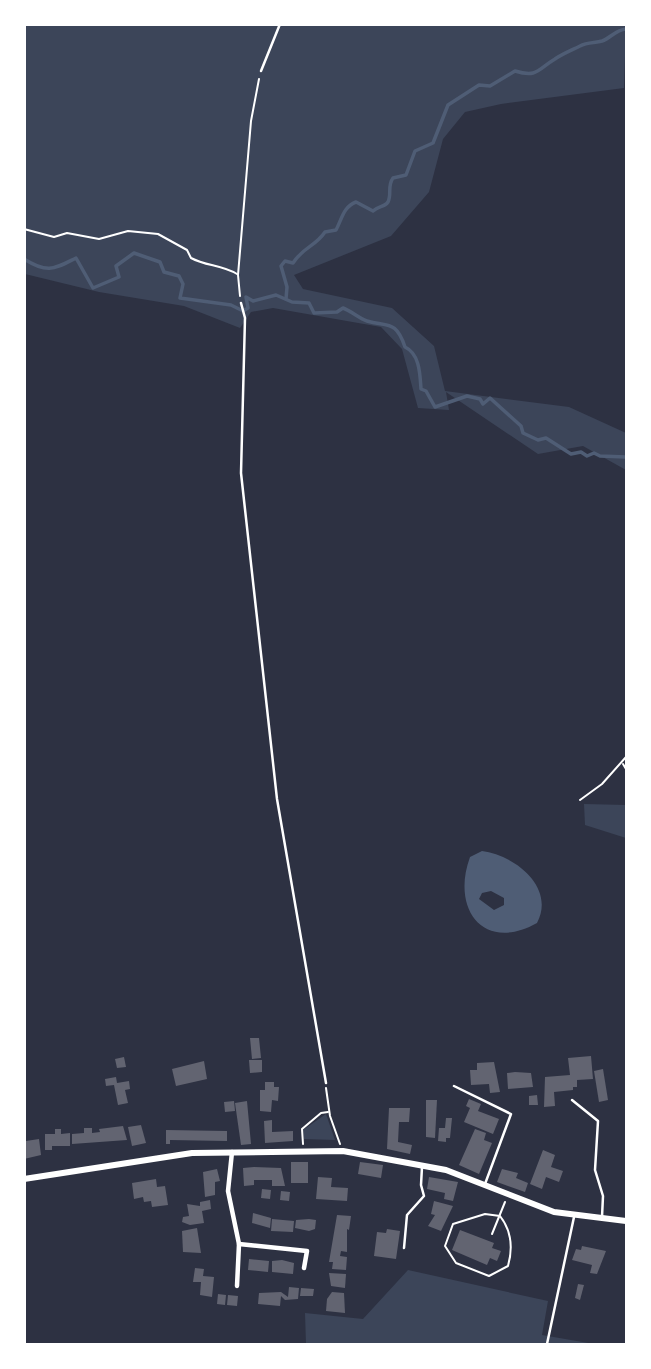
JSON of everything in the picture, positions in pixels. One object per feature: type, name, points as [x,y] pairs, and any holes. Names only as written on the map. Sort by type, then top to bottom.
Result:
[{"type":"street","points":[[24,1179],[180,1154],[232,1151],[343,1152],[423,1164],[573,1217],[626,1221]]},
{"type":"street","points":[[232,1151],[229,1191],[239,1244],[237,1286]]},
{"type":"street","points":[[239,1244],[307,1251],[304,1268]]},
{"type":"lane","points":[[261,71],[281,26]]},
{"type":"lane","points":[[241,303],[245,318],[242,487],[277,799],[326,1083]]},
{"type":"lane","points":[[454,1086],[510,1114],[485,1184]]},
{"type":"lane","points":[[572,1100],[598,1121],[595,1170],[603,1196],[602,1220]]},
{"type":"lane","points":[[404,1248],[407,1215],[424,1196],[421,1185],[423,1164]]},
{"type":"lane","points":[[547,1345],[573,1217]]},
{"type":"path","points":[[241,303],[238,275],[251,121],[261,71]]},
{"type":"path","points":[[24,229],[54,237],[66,233],[99,239],[128,231],[159,234],[187,250],[191,258],[207,266],[225,267],[238,275]]},
{"type":"path","points":[[580,800],[623,763],[626,757]]},
{"type":"path","points":[[623,763],[626,769]]},
{"type":"path","points":[[326,1083],[329,1112],[343,1152]]},
{"type":"path","points":[[303,1151],[302,1129],[321,1113],[329,1112]]},
{"type":"path","points":[[492,1234],[508,1195]]},
{"type":"path","points":[[500,1216],[511,1239],[508,1266],[500,1273],[489,1276],[472,1272],[449,1256],[445,1246],[453,1224],[468,1217],[500,1216]]},
{"type":"shaded area","points":[[25,25],[626,25],[624,88],[501,104],[465,112],[443,139],[429,192],[391,236],[294,275],[303,289],[392,308],[434,346],[445,391],[569,407],[626,433],[626,470],[583,446],[538,454],[446,392],[449,410],[418,408],[402,349],[381,327],[273,308],[251,312],[240,328],[184,306],[99,292],[25,274]]},
{"type":"shaded area","points":[[584,804],[626,805],[626,838],[585,825]]},
{"type":"shaded area","points":[[482,851],[494,854],[507,859],[529,875],[541,897],[537,923],[518,931],[501,933],[487,929],[476,921],[469,909],[465,893],[465,876],[470,857]],"holes":[[[491,891],[504,898],[504,905],[494,910],[479,899],[482,893]]]},
{"type":"shaded area","points":[[326,1114],[335,1140],[304,1139],[303,1130]]},
{"type":"shaded area","points":[[408,1270],[548,1301],[542,1335],[594,1344],[306,1344],[305,1313],[363,1319]]},
{"type":"building","points":[[250,1038],[259,1038],[261,1058],[252,1059]]},
{"type":"building","points":[[591,1056],[593,1079],[577,1080],[577,1087],[573,1087],[573,1090],[554,1092],[555,1106],[544,1107],[545,1077],[570,1075],[568,1058]]},
{"type":"building","points":[[124,1057],[126,1067],[117,1068],[115,1059]]},
{"type":"building","points":[[249,1060],[262,1060],[262,1072],[250,1073]]},
{"type":"building","points":[[204,1061],[207,1079],[176,1086],[172,1069]]},
{"type":"building","points":[[494,1062],[500,1092],[490,1093],[489,1084],[471,1085],[470,1070],[477,1070],[477,1063]]},
{"type":"building","points":[[603,1069],[608,1100],[599,1102],[594,1071]]},
{"type":"building","points":[[507,1073],[531,1073],[533,1087],[508,1089]]},
{"type":"building","points":[[116,1077],[117,1083],[129,1081],[130,1089],[125,1090],[128,1103],[118,1105],[114,1085],[106,1086],[105,1079]]},
{"type":"building","points":[[265,1082],[274,1082],[274,1087],[279,1087],[278,1101],[272,1100],[271,1112],[260,1111],[260,1090],[265,1090]]},
{"type":"building","points":[[537,1095],[538,1105],[529,1105],[529,1096]]},
{"type":"building","points":[[469,1099],[481,1104],[478,1111],[499,1119],[493,1134],[464,1122],[470,1108],[466,1106]]},
{"type":"building","points":[[426,1100],[437,1100],[435,1138],[426,1137]]},
{"type":"building","points":[[234,1101],[235,1111],[225,1112],[224,1102]]},
{"type":"building","points":[[247,1101],[251,1144],[241,1145],[235,1103]]},
{"type":"building","points":[[389,1108],[410,1108],[409,1122],[399,1122],[398,1142],[412,1145],[410,1154],[387,1149]]},
{"type":"building","points":[[446,1118],[452,1118],[450,1138],[446,1138],[446,1142],[438,1141],[439,1128],[445,1128]]},
{"type":"building","points":[[272,1120],[272,1132],[293,1131],[293,1141],[265,1143],[264,1121]]},
{"type":"building","points":[[141,1125],[146,1143],[132,1146],[128,1127]]},
{"type":"building","points":[[123,1126],[127,1140],[72,1144],[72,1134],[84,1133],[84,1128],[92,1128],[92,1133],[100,1132],[99,1129]]},
{"type":"building","points":[[55,1129],[61,1129],[61,1134],[70,1133],[70,1146],[52,1146],[52,1150],[45,1150],[45,1134],[55,1134]]},
{"type":"building","points":[[475,1129],[486,1133],[484,1140],[492,1143],[479,1174],[459,1165]]},
{"type":"building","points":[[166,1130],[227,1131],[227,1141],[170,1140],[170,1144],[166,1144]]},
{"type":"building","points":[[39,1139],[41,1155],[24,1159],[26,1141]]},
{"type":"building","points":[[543,1150],[555,1155],[551,1167],[563,1171],[559,1182],[546,1177],[542,1189],[530,1184]]},
{"type":"building","points":[[291,1162],[308,1162],[308,1183],[291,1183]]},
{"type":"building","points":[[360,1162],[383,1165],[381,1178],[358,1174]]},
{"type":"building","points":[[243,1168],[281,1168],[285,1186],[272,1186],[272,1180],[254,1180],[254,1185],[244,1186]]},
{"type":"building","points":[[217,1169],[220,1181],[215,1182],[215,1195],[205,1197],[203,1172]]},
{"type":"building","points":[[502,1169],[518,1173],[516,1178],[528,1183],[525,1192],[497,1182]]},
{"type":"building","points":[[318,1177],[332,1178],[331,1187],[348,1188],[347,1201],[316,1199]]},
{"type":"building","points":[[429,1177],[458,1182],[453,1201],[444,1199],[445,1193],[427,1189]]},
{"type":"building","points":[[156,1179],[157,1187],[165,1186],[168,1205],[152,1207],[151,1201],[144,1202],[143,1197],[134,1199],[132,1183]]},
{"type":"building","points":[[262,1189],[271,1190],[270,1199],[261,1198]]},
{"type":"building","points":[[281,1191],[290,1192],[289,1201],[280,1200]]},
{"type":"building","points":[[210,1200],[211,1209],[202,1211],[204,1223],[190,1225],[182,1222],[183,1217],[189,1216],[187,1204],[200,1206],[200,1202]]},
{"type":"building","points":[[434,1201],[453,1206],[441,1231],[428,1226],[435,1215],[431,1214]]},
{"type":"building","points":[[253,1213],[271,1218],[270,1228],[252,1223]]},
{"type":"building","points":[[337,1215],[351,1216],[349,1230],[347,1229],[347,1252],[341,1251],[340,1256],[347,1257],[346,1270],[332,1269],[333,1262],[329,1262]]},
{"type":"building","points":[[272,1219],[294,1221],[293,1232],[271,1231]]},
{"type":"building","points":[[296,1220],[316,1220],[315,1229],[309,1231],[295,1228]]},
{"type":"building","points":[[197,1228],[201,1253],[183,1252],[182,1231]]},
{"type":"building","points":[[387,1229],[400,1231],[396,1259],[374,1256],[377,1232],[386,1233]]},
{"type":"building","points":[[460,1230],[494,1243],[492,1248],[501,1251],[497,1261],[490,1258],[487,1265],[452,1250]]},
{"type":"building","points":[[582,1246],[606,1251],[597,1274],[590,1273],[592,1265],[572,1260],[576,1249],[581,1250]]},
{"type":"building","points":[[249,1259],[269,1261],[268,1272],[248,1270]]},
{"type":"building","points":[[272,1261],[294,1263],[293,1274],[272,1272]]},
{"type":"building","points":[[195,1268],[204,1269],[203,1276],[214,1277],[212,1297],[200,1295],[201,1282],[193,1282]]},
{"type":"building","points":[[329,1273],[346,1274],[345,1288],[331,1286]]},
{"type":"building","points":[[578,1284],[584,1285],[580,1300],[575,1298]]},
{"type":"building","points":[[289,1287],[299,1288],[298,1299],[285,1300],[281,1296],[280,1306],[258,1304],[259,1293],[281,1292],[288,1297]]},
{"type":"building","points":[[301,1288],[314,1289],[313,1296],[300,1296]]},
{"type":"building","points":[[332,1292],[344,1293],[345,1313],[326,1311],[327,1299]]},
{"type":"building","points":[[218,1294],[226,1295],[225,1305],[217,1304]]},
{"type":"building","points":[[228,1295],[238,1296],[237,1306],[227,1305]]},
{"type":"waterway","points":[[286,299],[287,287],[281,266],[285,261],[293,263],[325,232],[336,230],[352,204],[356,202],[373,211],[387,204],[393,178],[406,175],[415,151],[433,143],[448,105],[479,85],[490,86],[515,71],[533,73],[561,55],[583,45],[602,41],[626,29]]},
{"type":"waterway","points":[[24,259],[39,267],[51,268],[76,258],[93,288],[119,277],[116,266],[134,253],[160,262],[164,272],[179,276],[183,284],[180,298],[231,305],[243,311],[248,308],[246,297],[253,301],[276,295],[292,302],[309,303],[314,313],[337,312],[343,308],[364,320],[395,328],[405,347],[414,355],[421,389],[426,391],[435,407],[467,396],[480,399],[483,404],[490,398],[521,426],[523,433],[538,440],[546,438],[571,454],[581,452],[587,456],[594,453],[600,456],[626,457]]}]
